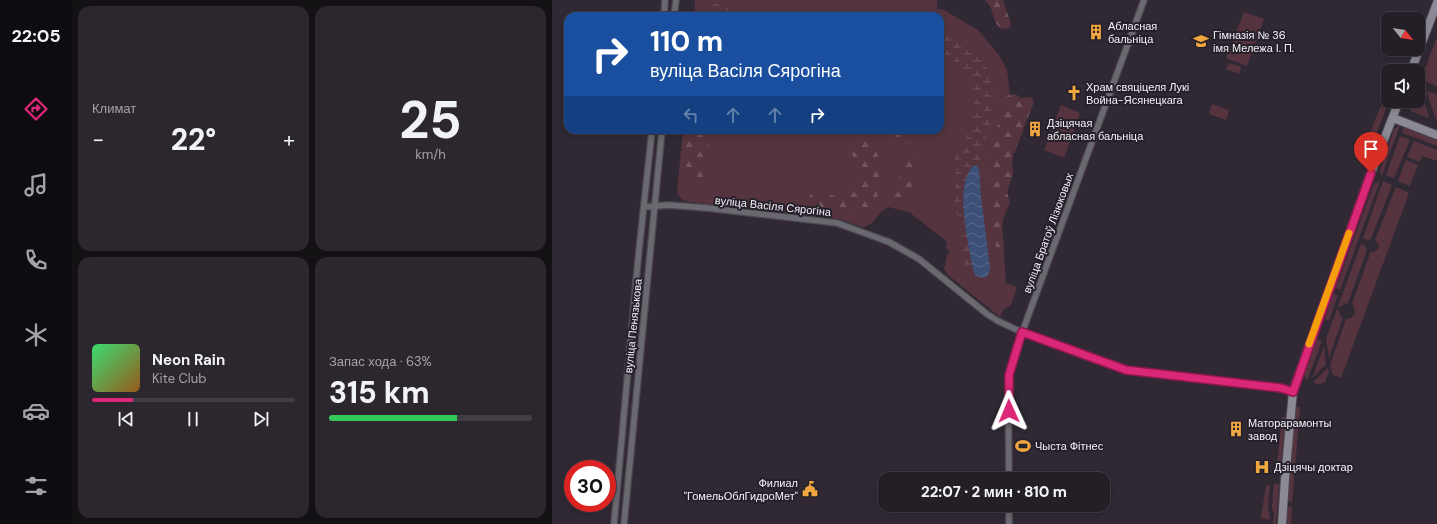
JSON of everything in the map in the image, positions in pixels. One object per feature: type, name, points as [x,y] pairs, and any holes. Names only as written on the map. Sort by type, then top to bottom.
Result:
[{"type":"main road","points":[[1413,64],[1437,3]]},
{"type":"main road","points":[[1282,524],[1293,392],[1371,173],[1397,108]]},
{"type":"main road","points":[[1393,118],[1437,135]]},
{"type":"street","points":[[664,12],[665,0]]},
{"type":"street","points":[[674,12],[676,0]]},
{"type":"street","name":"вуліца Братоў Лізюковых","points":[[1009,472],[1009,375],[1022,332],[1144,0]]},
{"type":"street","name":"вуліца Пенязькова","points":[[614,524],[652,134]]},
{"type":"street","name":"вуліца Пенязькова","points":[[624,524],[662,134]]},
{"type":"street","name":"вуліца Васіля Сярогіна","points":[[644,207],[669,205],[707,208],[830,222],[843,225],[889,242],[919,259],[987,314],[1022,332],[1126,370],[1281,388],[1293,392]]},
{"type":"street","points":[[1009,512],[1009,524]]},
{"type":"green space","points":[[695,0],[937,0],[937,9],[942,9],[978,30],[999,55],[1007,70],[1011,103],[998,171],[1006,283],[1017,287],[1011,305],[1003,310],[1000,317],[948,275],[944,269],[947,255],[949,254],[949,250],[946,249],[947,243],[909,212],[889,207],[882,211],[872,223],[865,227],[861,227],[846,221],[827,217],[689,202],[681,199],[677,192],[683,134],[944,134],[944,12],[694,12]]},
{"type":"green space","points":[[984,0],[1003,0],[1011,24],[1009,28],[1002,29],[998,26],[990,6]]},
{"type":"green space","points":[[716,4],[726,7],[733,12],[707,12],[712,5]]},
{"type":"green space","points":[[1244,12],[1264,19],[1247,66],[1226,58]]},
{"type":"green space","points":[[944,28],[963,41],[982,60],[993,84],[993,112],[979,165],[980,192],[990,268],[988,276],[983,278],[978,277],[967,269],[962,254],[960,227],[955,201],[955,158],[970,127],[974,101],[973,89],[969,78],[962,68],[953,60],[944,55]]},
{"type":"green space","points":[[1437,37],[1437,86],[1425,82],[1425,69]]},
{"type":"green space","points":[[1229,63],[1241,67],[1239,74],[1226,69]]},
{"type":"green space","points":[[1426,91],[1437,94],[1437,122]]},
{"type":"green space","points":[[1012,94],[1021,98],[1031,97],[1034,102],[1013,156],[1013,174],[1007,192],[1010,203],[1003,219],[1003,254],[999,256],[997,254],[987,167],[988,158],[1006,98]]},
{"type":"green space","points":[[1212,104],[1229,110],[1226,120],[1209,114]]},
{"type":"green space","points":[[1425,104],[1429,118],[1410,111],[1411,108],[1425,108]]},
{"type":"green space","points":[[1061,105],[1080,113],[1064,158],[1044,150]]},
{"type":"green space","points":[[1381,106],[1381,108],[1386,108],[1370,151],[1364,149]]},
{"type":"green space","points":[[1400,125],[1382,175],[1380,174],[1380,170],[1394,129]]},
{"type":"green space","points":[[1404,127],[1437,139],[1437,146],[1402,133]]},
{"type":"green space","points":[[687,134],[711,134],[709,147],[704,159],[703,165],[705,175],[702,182],[690,182],[683,172]]},
{"type":"green space","points":[[893,134],[910,134],[917,140],[917,144],[913,146],[905,139],[893,136]]},
{"type":"green space","points":[[1400,136],[1410,140],[1394,178],[1386,175]]},
{"type":"green space","points":[[858,139],[864,140],[873,146],[878,156],[880,167],[880,176],[877,187],[877,195],[880,203],[879,208],[869,215],[864,215],[841,207],[810,207],[807,200],[812,194],[838,196],[850,193],[854,188],[859,179],[860,172],[857,161],[847,148],[850,142]]},
{"type":"green space","points":[[1414,141],[1437,150],[1437,161],[1422,156],[1420,162],[1407,157]]},
{"type":"green space","points":[[915,155],[919,157],[920,163],[905,202],[902,205],[897,205],[893,197],[901,173],[908,161]]},
{"type":"green space","points":[[1406,160],[1418,165],[1410,186],[1398,181]]},
{"type":"green space","points":[[1380,181],[1340,290],[1336,288],[1374,184]]},
{"type":"green space","points":[[1383,181],[1392,185],[1371,239],[1367,240],[1363,238]]},
{"type":"green space","points":[[1396,187],[1409,193],[1341,378],[1333,375],[1330,365],[1346,319],[1351,318],[1355,313],[1352,304],[1371,251],[1374,252],[1379,248],[1378,243],[1375,240]]},
{"type":"green space","points":[[1361,244],[1365,246],[1367,250],[1348,303],[1340,307],[1338,306]]},
{"type":"green space","points":[[1333,294],[1338,295],[1329,321],[1325,319]]},
{"type":"green space","points":[[1337,309],[1343,318],[1329,358],[1326,339]]},
{"type":"green space","points":[[1317,339],[1322,341],[1307,381],[1304,375]]},
{"type":"green space","points":[[1324,346],[1326,364],[1312,379]]},
{"type":"green space","points":[[1328,368],[1329,372],[1325,382],[1316,384],[1313,382]]},
{"type":"green space","points":[[1296,407],[1300,407],[1292,503],[1288,500],[1288,498]]},
{"type":"green space","points":[[1282,417],[1286,418],[1280,474],[1276,474]]},
{"type":"green space","points":[[1274,484],[1279,484],[1276,524],[1273,524],[1274,514],[1272,508]]},
{"type":"green space","points":[[1266,485],[1270,485],[1268,506],[1270,520],[1261,518]]},
{"type":"green space","points":[[1292,506],[1291,524],[1286,524],[1287,509]]},
{"type":"water","points":[[974,165],[977,166],[979,170],[990,268],[988,276],[983,278],[976,276],[973,270],[964,215],[964,186],[968,174]]},
{"type":"slow traffic","points":[[1309,344],[1349,233]]},
{"type":"place","name":"Абласная бальніца","points":[[1096,32]]},
{"type":"place","name":"Гімназія № 36 імя Мележа І. П.","points":[[1201,41]]},
{"type":"place","name":"Храм свяціцеля Лукі Война-Ясянецкага","points":[[1074,93]]},
{"type":"place","name":"Дзіцячая абласная бальніца","points":[[1035,129]]},
{"type":"place","name":"Маторарамонты завод","points":[[1236,429]]},
{"type":"place","name":"Чыста Фітнес","points":[[1023,446]]},
{"type":"place","name":"Дзіцячы доктар","points":[[1262,467]]},
{"type":"place","name":"Филиал \"ГомельОблГидроМет\"","points":[[810,489]]},
{"type":"route","points":[[1009,411],[1008,381],[1010,369],[1022,332],[1126,370],[1234,384],[1281,388],[1293,392],[1371,173]]}]
